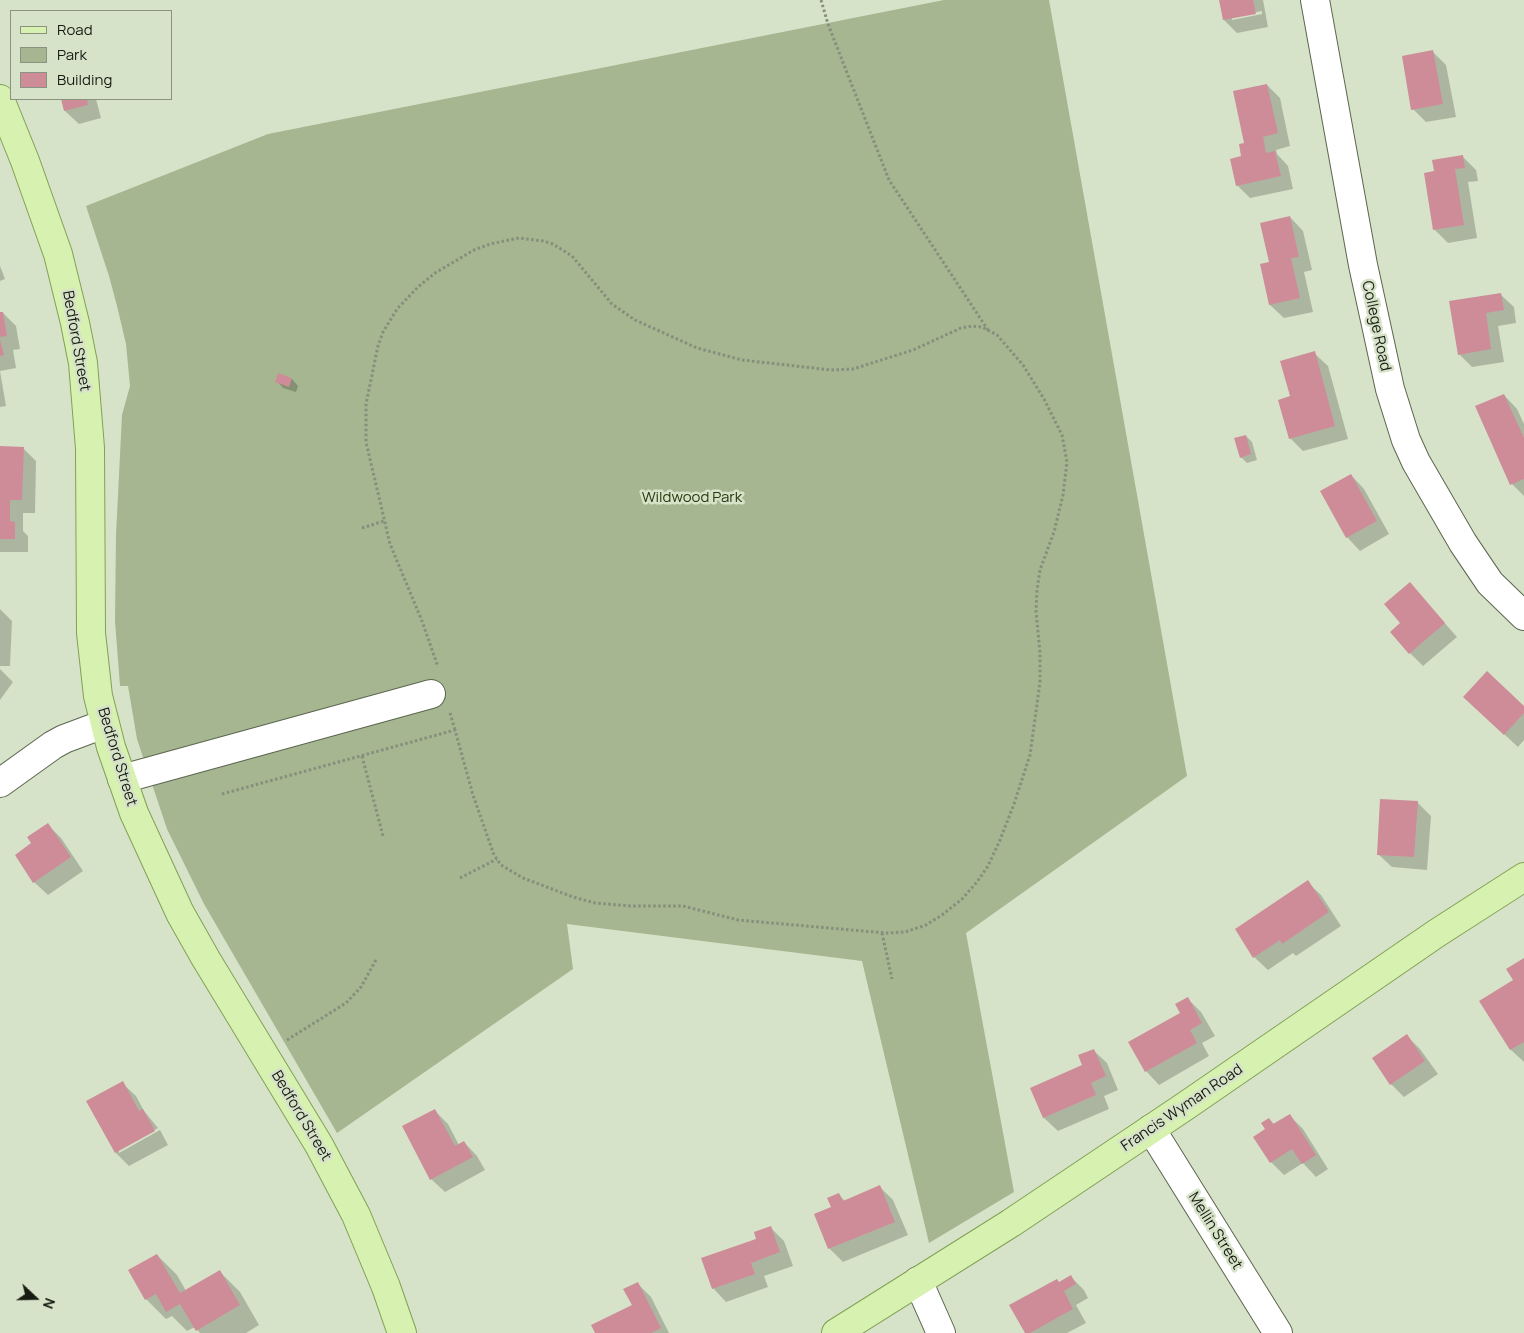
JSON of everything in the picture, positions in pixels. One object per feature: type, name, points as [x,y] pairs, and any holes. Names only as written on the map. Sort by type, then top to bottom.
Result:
[{"type":"main road","name":"Bedford Street","points":[[0,99],[25,161],[58,254],[83,363],[90,448],[91,633],[98,696],[104,724],[122,780],[134,813],[180,913],[319,1145],[347,1197],[372,1252],[402,1333]]},
{"type":"main road","name":"Francis Wyman Road","points":[[836,1333],[1011,1223],[1437,933],[1524,877]]},
{"type":"street","name":"College Road","points":[[1315,0],[1363,265],[1390,388],[1406,440],[1416,462],[1463,543],[1490,583],[1524,616]]},
{"type":"street","points":[[122,780],[431,694]]},
{"type":"street","points":[[0,783],[53,745],[104,724]]},
{"type":"street","name":"Mellin Street","points":[[1151,1129],[1278,1333]]},
{"type":"street","points":[[918,1281],[941,1333]]},
{"type":"path","points":[[821,0],[828,24],[889,180],[988,330]]},
{"type":"path","points":[[222,794],[454,730],[484,829],[497,859],[509,872],[523,878],[573,897],[595,903],[632,906],[683,906],[738,920],[882,932],[905,932],[926,925],[962,899],[988,866],[1014,804],[1030,755],[1040,682],[1040,653],[1036,611],[1037,590],[1040,570],[1059,514],[1067,462],[1062,436],[1044,399],[1023,365],[997,335],[988,330],[972,326],[961,328],[913,350],[852,369],[821,369],[742,360],[697,348],[635,320],[612,304],[572,256],[553,244],[519,238],[490,244],[474,250],[424,282],[398,309],[383,332],[370,380],[365,427],[366,442],[390,544],[422,621],[444,691],[431,694]]},
{"type":"path","points":[[362,528],[384,521]]},
{"type":"path","points":[[362,756],[383,836]]},
{"type":"path","points":[[460,878],[497,859]]},
{"type":"path","points":[[882,932],[892,979]]},
{"type":"path","points":[[264,1054],[346,1002],[361,987],[377,958]]},
{"type":"green space","name":"Wildwood Park","points":[[944,0],[1049,0],[1187,776],[966,933],[1014,1192],[929,1243],[862,961],[567,924],[573,969],[337,1133],[204,904],[167,829],[137,739],[128,686],[120,686],[115,621],[116,535],[122,415],[130,386],[126,344],[117,306],[86,206],[268,134]]},
{"type":"building","points":[[1219,0],[1253,0],[1256,14],[1223,20]]},
{"type":"building","points":[[1433,50],[1443,104],[1411,110],[1402,56]]},
{"type":"building","points":[[1267,84],[1278,133],[1263,137],[1266,153],[1275,151],[1281,176],[1236,186],[1230,159],[1241,156],[1239,144],[1244,143],[1233,91]]},
{"type":"building","points":[[61,100],[87,100],[88,105],[64,111]]},
{"type":"building","points":[[1463,155],[1465,168],[1455,169],[1464,225],[1433,230],[1424,173],[1434,171],[1432,160]]},
{"type":"building","points":[[1290,216],[1299,257],[1291,258],[1300,298],[1269,305],[1260,264],[1269,262],[1260,223]]},
{"type":"building","points":[[1501,293],[1504,310],[1486,313],[1491,349],[1458,355],[1449,301]]},
{"type":"building","points":[[0,312],[3,312],[7,336],[0,337]]},
{"type":"building","points":[[0,339],[4,355],[0,356]]},
{"type":"building","points":[[1315,351],[1335,426],[1289,439],[1278,400],[1290,396],[1280,361]]},
{"type":"building","points":[[278,373],[292,378],[289,387],[275,382]]},
{"type":"building","points":[[1504,394],[1524,438],[1524,479],[1510,485],[1475,406]]},
{"type":"building","points":[[1246,435],[1251,454],[1240,458],[1234,438]]},
{"type":"building","points":[[0,446],[24,447],[22,500],[10,500],[10,521],[15,522],[15,539],[0,539]]},
{"type":"building","points":[[1351,474],[1377,521],[1346,538],[1320,491]]},
{"type":"building","points":[[1410,582],[1445,623],[1409,654],[1390,632],[1400,623],[1384,604]]},
{"type":"building","points":[[1487,671],[1524,706],[1524,713],[1504,735],[1463,697]]},
{"type":"building","points":[[1380,799],[1418,801],[1414,857],[1377,855]]},
{"type":"building","points":[[48,823],[71,857],[33,883],[15,855],[31,843],[27,837]]},
{"type":"building","points":[[1308,880],[1329,912],[1282,944],[1280,940],[1253,958],[1235,929]]},
{"type":"building","points":[[1524,958],[1524,1042],[1510,1050],[1479,1001],[1513,980],[1506,969]]},
{"type":"building","points":[[1188,997],[1202,1023],[1190,1030],[1197,1043],[1145,1072],[1128,1042],[1180,1013],[1175,1004]]},
{"type":"building","points":[[1407,1034],[1425,1061],[1390,1085],[1372,1058]]},
{"type":"building","points":[[1094,1049],[1106,1076],[1091,1083],[1096,1095],[1043,1118],[1030,1088],[1082,1065],[1078,1055]]},
{"type":"building","points":[[123,1081],[139,1111],[143,1109],[155,1131],[115,1153],[86,1101]]},
{"type":"building","points":[[435,1109],[455,1146],[464,1141],[473,1157],[430,1180],[402,1126]]},
{"type":"building","points":[[1290,1114],[1316,1155],[1302,1164],[1292,1149],[1270,1163],[1253,1137],[1265,1129],[1261,1123],[1269,1118],[1273,1124]]},
{"type":"building","points":[[880,1185],[895,1222],[828,1249],[814,1214],[831,1207],[827,1198],[839,1193],[843,1201]]},
{"type":"building","points":[[771,1226],[780,1252],[751,1263],[755,1274],[712,1289],[701,1258],[756,1239],[754,1232]]},
{"type":"building","points":[[157,1254],[180,1293],[220,1270],[240,1305],[196,1331],[180,1304],[166,1312],[156,1294],[145,1300],[128,1270]]},
{"type":"building","points":[[1071,1275],[1076,1284],[1064,1291],[1073,1309],[1030,1333],[1025,1333],[1009,1305],[1057,1279],[1059,1282]]},
{"type":"building","points":[[638,1282],[661,1328],[651,1333],[595,1333],[591,1325],[632,1305],[623,1289]]}]
